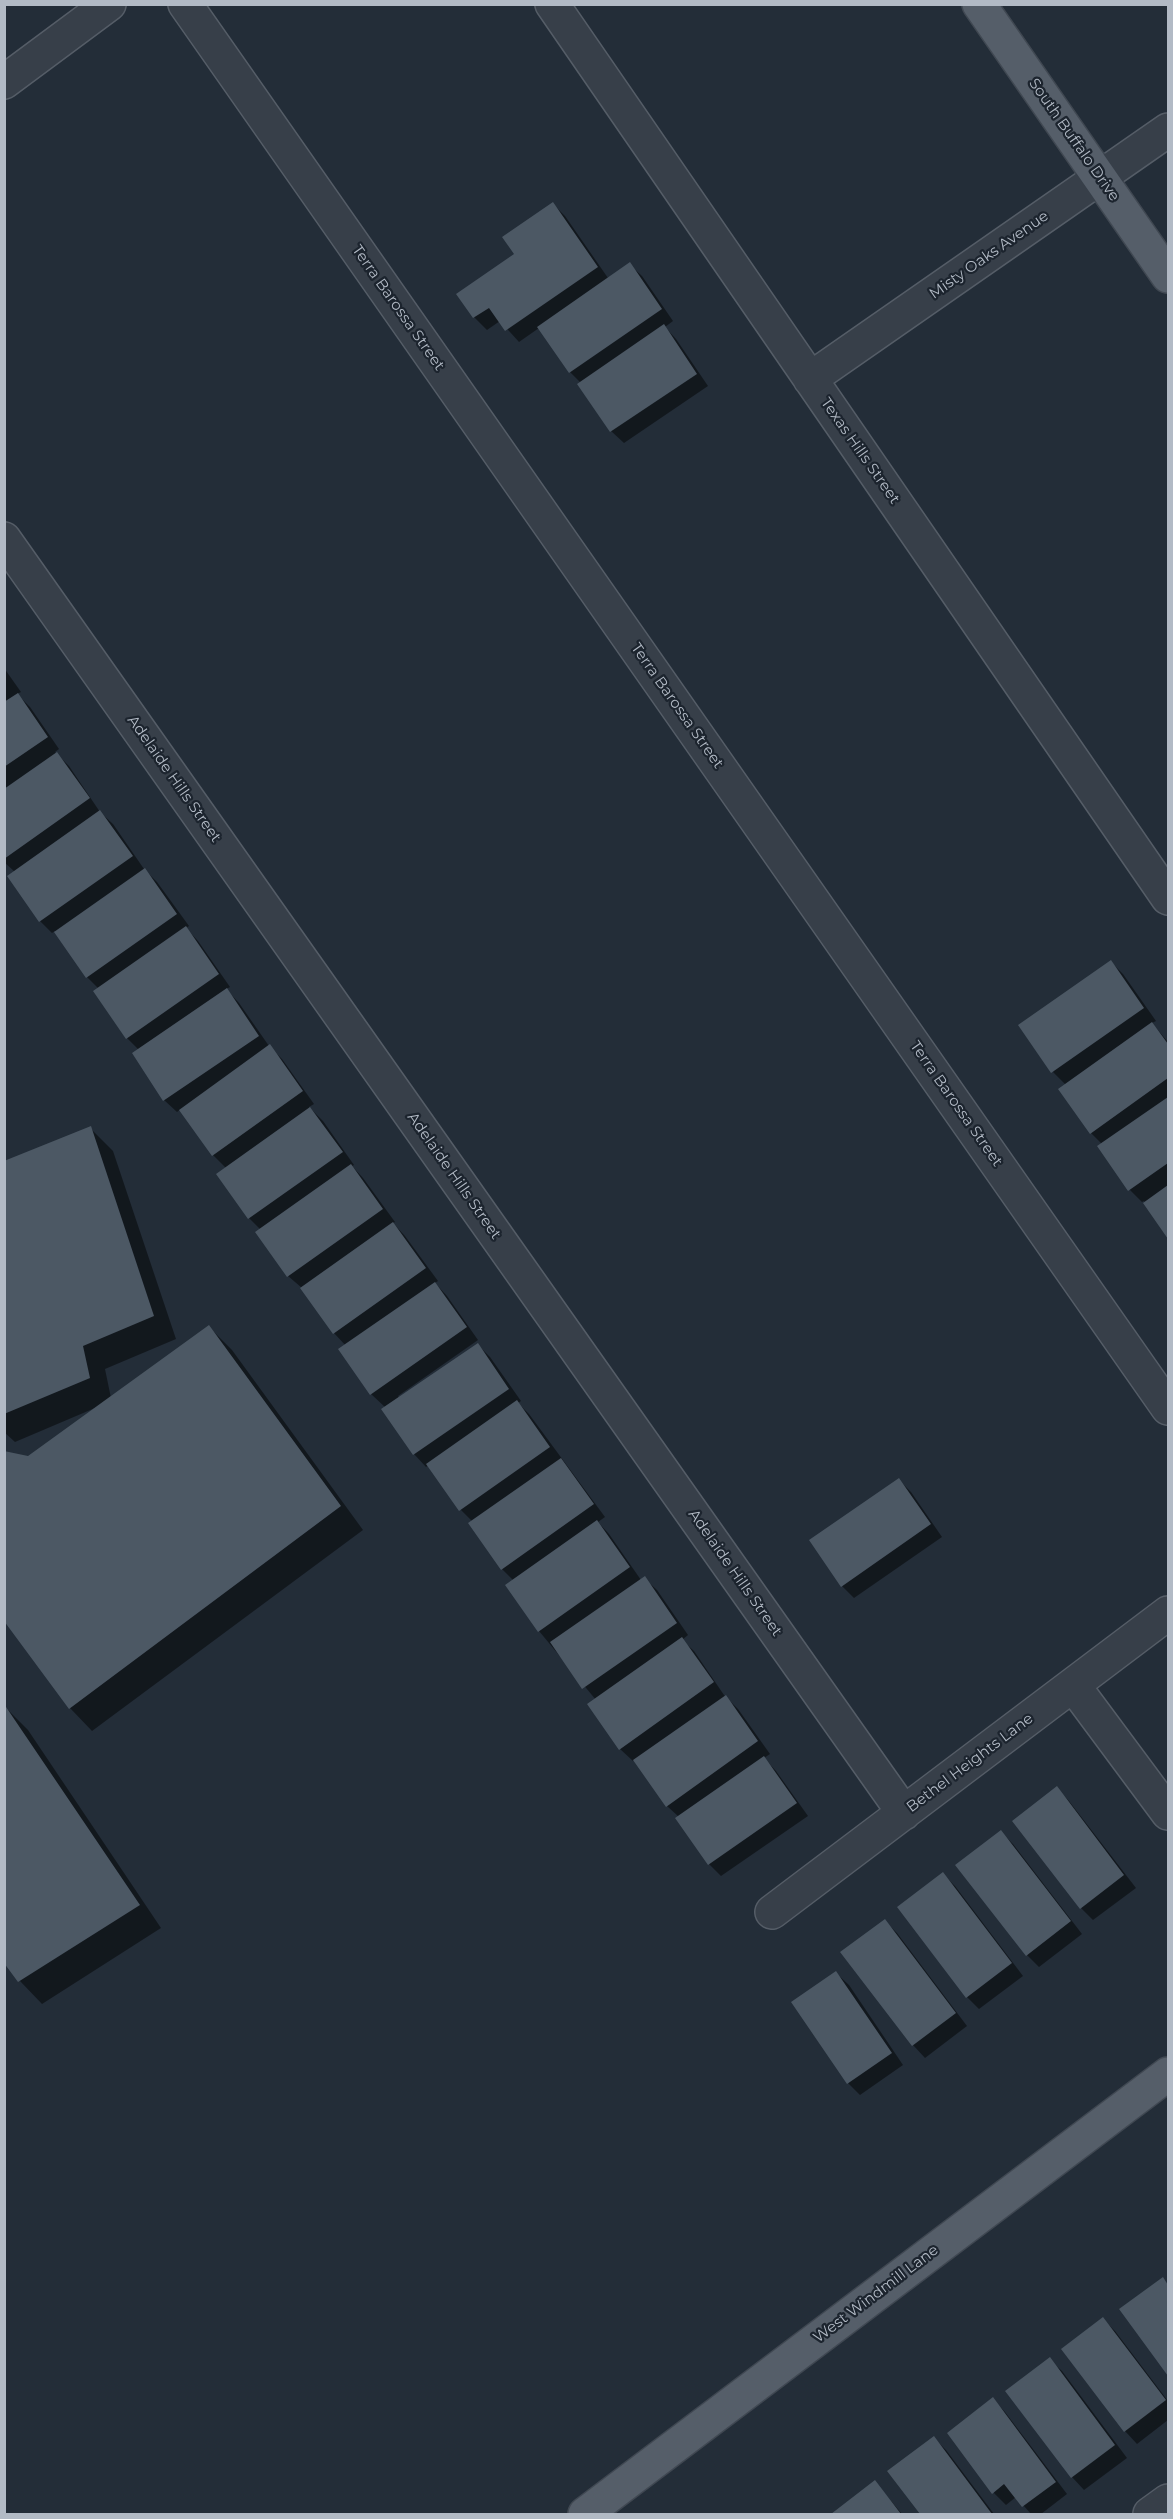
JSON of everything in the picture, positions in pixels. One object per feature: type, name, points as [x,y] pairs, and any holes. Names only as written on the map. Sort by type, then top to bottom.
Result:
[{"type":"main road","name":"South Buffalo Drive","points":[[979,4],[1168,276]]},
{"type":"main road","name":"West Windmill Lane","points":[[585,2514],[1168,2074]]},
{"type":"street","points":[[4,82],[109,4]]},
{"type":"street","name":"Terra Barossa Street","points":[[185,4],[1168,1408]]},
{"type":"street","name":"Texas Hills Street","points":[[552,4],[1168,898]]},
{"type":"street","name":"Misty Oaks Avenue","points":[[810,379],[1168,130]]},
{"type":"street","name":"Adelaide Hills Street","points":[[4,539],[904,1813]]},
{"type":"street","name":"Bethel Heights Lane","points":[[772,1912],[1168,1613]]},
{"type":"street","points":[[1073,1685],[1168,1813]]},
{"type":"street","points":[[1150,2514],[1168,2501]]},
{"type":"building","points":[[553,202],[598,267],[505,331],[489,308],[473,318],[456,294],[514,254],[502,237]]},
{"type":"building","points":[[630,262],[662,309],[569,373],[537,327]]},
{"type":"building","points":[[664,324],[697,374],[610,432],[577,384]]},
{"type":"building","points":[[18,693],[48,737],[4,767],[4,702]]},
{"type":"building","points":[[57,752],[90,798],[4,859],[4,789]]},
{"type":"building","points":[[100,810],[133,856],[39,922],[7,876]]},
{"type":"building","points":[[145,868],[177,914],[86,978],[54,932]]},
{"type":"building","points":[[186,926],[219,974],[126,1039],[93,991]]},
{"type":"building","points":[[1111,960],[1144,1008],[1051,1073],[1018,1025]]},
{"type":"building","points":[[227,988],[259,1036],[163,1101],[132,1053]]},
{"type":"building","points":[[1152,1022],[1168,1044],[1168,1078],[1090,1134],[1058,1089]]},
{"type":"building","points":[[270,1044],[303,1091],[212,1156],[179,1110]]},
{"type":"building","points":[[1168,1097],[1168,1163],[1128,1191],[1097,1146]]},
{"type":"building","points":[[310,1107],[343,1152],[248,1219],[216,1174]]},
{"type":"building","points":[[91,1126],[154,1316],[83,1346],[90,1378],[4,1414],[4,1161]]},
{"type":"building","points":[[351,1164],[383,1209],[287,1277],[255,1232]]},
{"type":"building","points":[[1168,1185],[1168,1239],[1143,1203]]},
{"type":"building","points":[[393,1222],[426,1268],[333,1334],[300,1288]]},
{"type":"building","points":[[435,1282],[467,1327],[370,1395],[338,1349]]},
{"type":"building","points":[[209,1325],[341,1506],[69,1709],[4,1621],[4,1451],[28,1456]]},
{"type":"building","points":[[478,1343],[509,1389],[413,1455],[381,1409]]},
{"type":"building","points":[[517,1400],[550,1447],[459,1511],[426,1464]]},
{"type":"building","points":[[561,1458],[594,1504],[501,1570],[468,1523]]},
{"type":"building","points":[[899,1478],[931,1524],[841,1587],[809,1540]]},
{"type":"building","points":[[597,1520],[630,1567],[538,1632],[505,1585]]},
{"type":"building","points":[[645,1576],[677,1623],[582,1689],[550,1642]]},
{"type":"building","points":[[682,1637],[714,1682],[619,1750],[587,1704]]},
{"type":"building","points":[[726,1695],[758,1741],[666,1807],[633,1760]]},
{"type":"building","points":[[4,1704],[140,1905],[18,1982],[4,1963]]},
{"type":"building","points":[[764,1756],[797,1803],[708,1865],[675,1818]]},
{"type":"building","points":[[1057,1786],[1124,1875],[1080,1909],[1012,1821]]},
{"type":"building","points":[[1001,1830],[1071,1921],[1026,1956],[955,1865]]},
{"type":"building","points":[[943,1872],[1012,1963],[966,1998],[897,1907]]},
{"type":"building","points":[[885,1919],[956,2013],[912,2046],[840,1952]]},
{"type":"building","points":[[836,1971],[892,2053],[847,2084],[791,2002]]},
{"type":"building","points":[[1163,2277],[1168,2285],[1168,2376],[1119,2309]]},
{"type":"building","points":[[1103,2317],[1166,2400],[1124,2432],[1061,2349]]},
{"type":"building","points":[[1050,2357],[1115,2445],[1071,2478],[1005,2391]]},
{"type":"building","points":[[993,2397],[1056,2482],[1022,2507],[1004,2484],[992,2494],[947,2433]]},
{"type":"building","points":[[934,2436],[992,2514],[920,2514],[887,2471]]},
{"type":"building","points":[[875,2480],[901,2514],[831,2514]]}]
